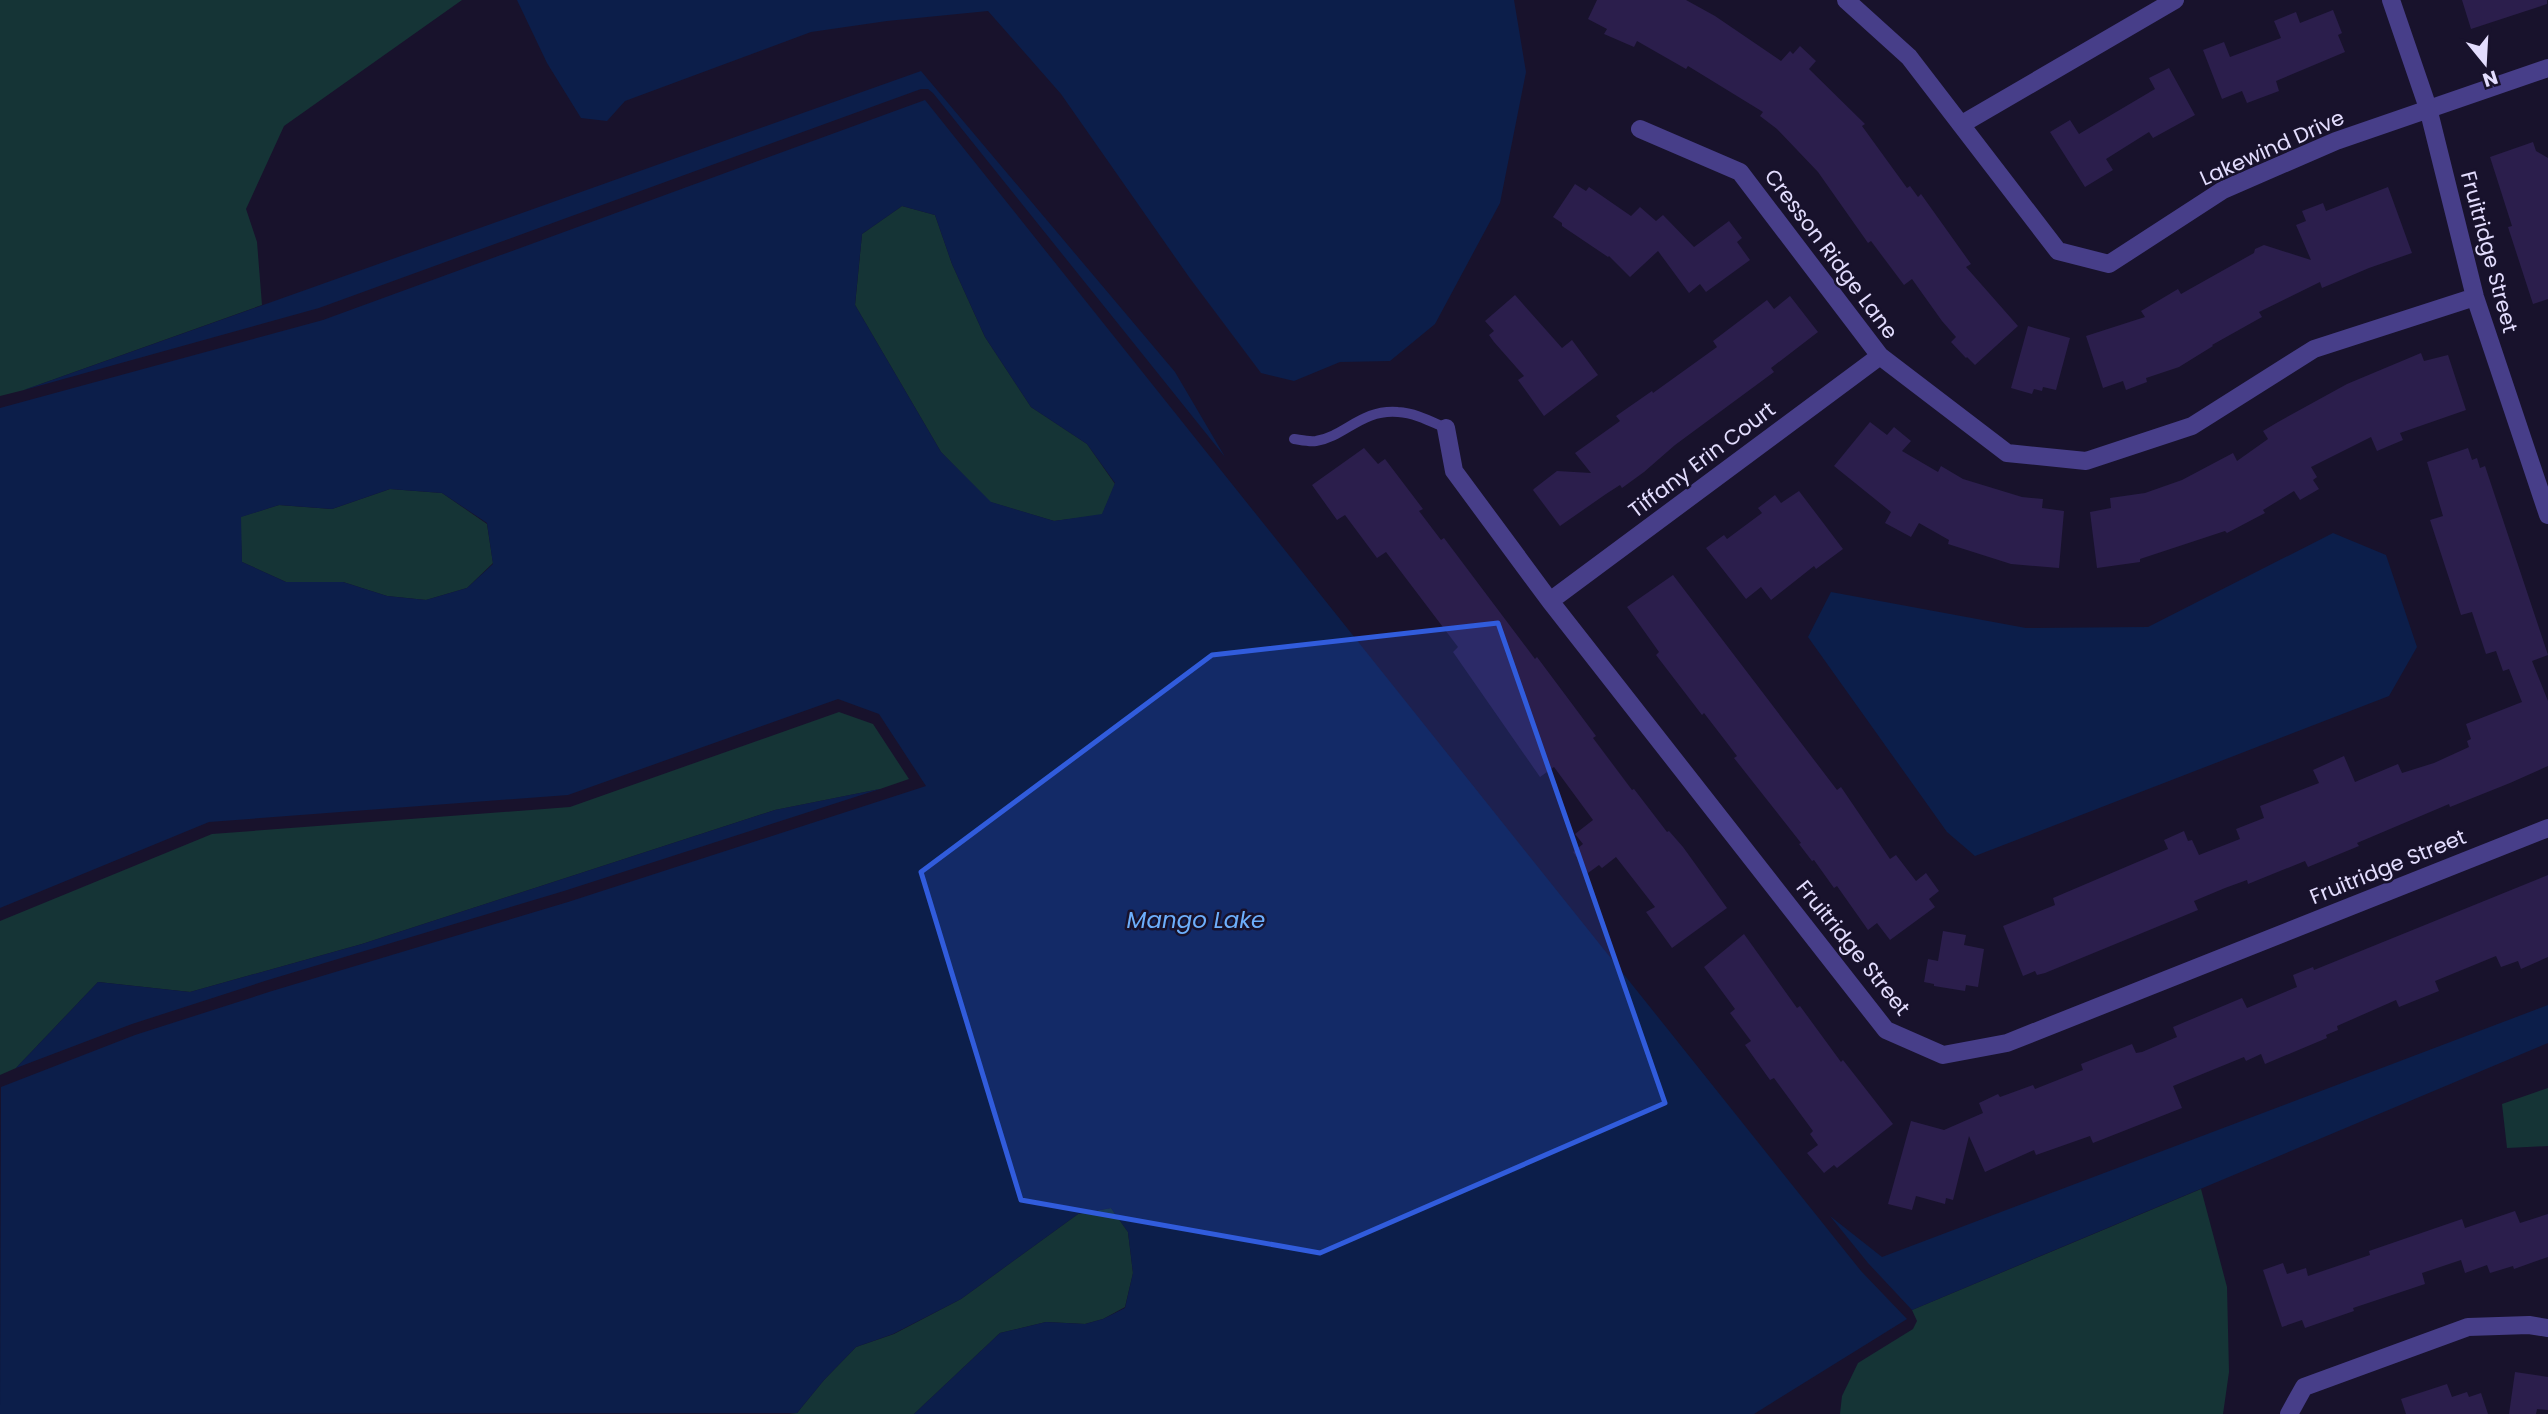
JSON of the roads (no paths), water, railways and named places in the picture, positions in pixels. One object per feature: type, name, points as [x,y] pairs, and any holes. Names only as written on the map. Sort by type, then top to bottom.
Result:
[{"type":"street","name":"Lakewind Drive","points":[[1846,0],[1909,57],[2057,251],[2109,264],[2223,190],[2336,141],[2548,68]]},
{"type":"street","points":[[1962,124],[2175,0]]},
{"type":"street","name":"Fruitridge Street","points":[[2391,0],[2428,108],[2475,297],[2548,516]]},
{"type":"street","name":"Cresson Ridge Lane","points":[[1640,129],[1740,172],[1880,356],[2007,453],[2086,461],[2192,426],[2314,349],[2475,297]]},
{"type":"street","name":"Tiffany Erin Court","points":[[1550,601],[1880,356]]},
{"type":"street","name":"Fruitridge Street","points":[[1446,428],[1454,471],[1550,601],[1886,1030],[1943,1055],[2007,1043],[2548,828]]},
{"type":"street","points":[[2289,1414],[2304,1387],[2468,1327],[2529,1325],[2548,1328]]},
{"type":"lane","points":[[1294,439],[1311,442],[1325,439],[1362,418],[1380,413],[1412,414],[1446,428]]},
{"type":"water","points":[[517,0],[1514,0],[1526,72],[1500,203],[1435,324],[1390,361],[1340,362],[1294,381],[1261,373],[1189,277],[1061,94],[988,11],[811,32],[625,101],[607,121],[581,118],[547,63]]},
{"type":"water","points":[[921,71],[1175,372],[1225,457],[928,89],[921,89],[319,308],[24,390]]},
{"type":"water","name":"Mango Lake","points":[[925,100],[1861,1271],[1907,1319],[1754,1414],[914,1414],[1000,1333],[1046,1322],[1085,1324],[1125,1308],[1133,1273],[1128,1232],[1111,1208],[1078,1214],[961,1299],[893,1334],[856,1347],[797,1413],[0,1414],[1,1087],[135,1035],[568,902],[926,786],[879,714],[838,699],[568,795],[209,822],[0,908],[0,408],[323,320]],"holes":[[[902,206],[935,215],[952,264],[985,337],[1031,407],[1087,444],[1115,483],[1102,514],[1054,521],[991,502],[941,452],[855,305],[862,234]],[[390,489],[442,493],[487,523],[493,564],[467,588],[426,600],[387,596],[343,582],[286,582],[242,562],[241,517],[279,505],[332,509]]]},
{"type":"water","points":[[2333,533],[2386,555],[2417,647],[2389,696],[1975,856],[1947,832],[1808,637],[1831,592],[2026,628],[2148,627]]},
{"type":"water","points":[[880,789],[564,891],[268,980],[132,1024],[16,1068],[98,982],[190,992],[362,944],[775,810]]},
{"type":"water","points":[[2548,1005],[2548,1043],[1912,1310],[1868,1263],[1830,1216],[1882,1257]]}]
